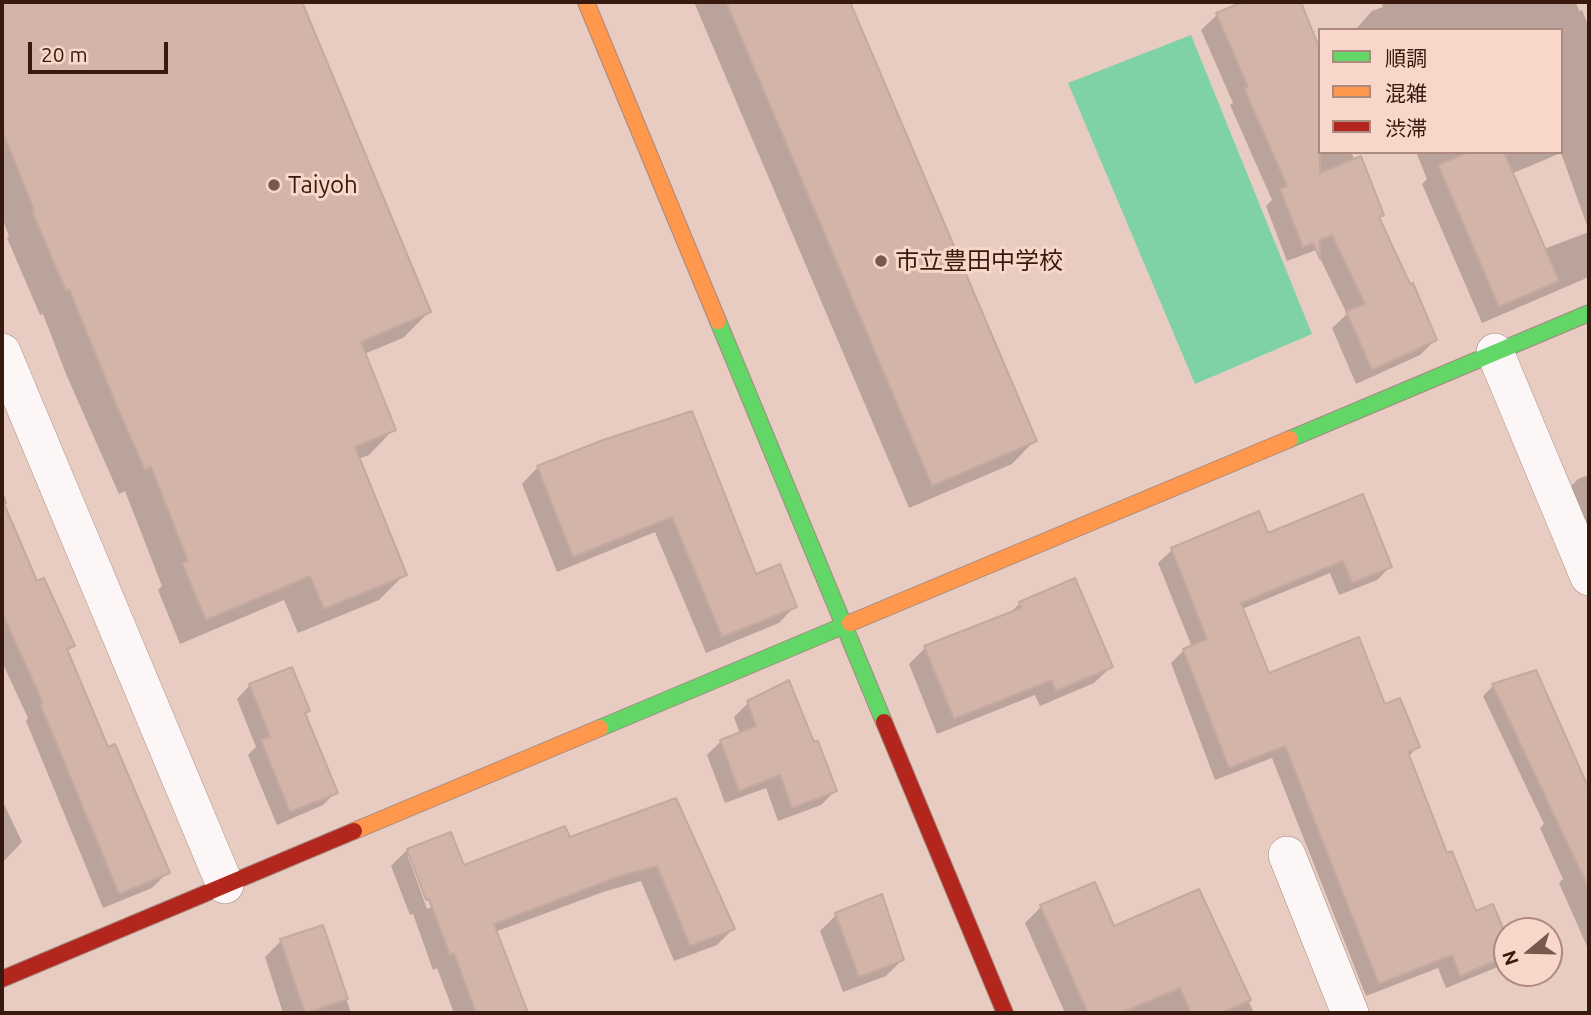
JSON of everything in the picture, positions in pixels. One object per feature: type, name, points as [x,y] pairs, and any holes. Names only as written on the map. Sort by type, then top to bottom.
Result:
[{"type":"street","points":[[586,2],[1005,1013]]},
{"type":"street","points":[[2,979],[1589,313]]},
{"type":"street","points":[[2,352],[225,885]]},
{"type":"street","points":[[1495,352],[1589,577]]},
{"type":"street","points":[[1287,855],[1350,1013]]},
{"type":"shaded area","points":[[1191,35],[1312,334],[1195,384],[1068,83]]},
{"type":"building","points":[[2,2],[302,2],[431,312],[361,342],[396,430],[355,447],[407,575],[324,609],[310,576],[206,620],[182,563],[188,561],[151,467],[145,470],[118,409],[69,289],[66,291],[32,211],[34,210],[2,130]]},
{"type":"building","points":[[726,2],[850,2],[1037,441],[932,486]]},
{"type":"building","points":[[1243,2],[1301,2],[1318,45],[1320,173],[1361,156],[1384,215],[1379,217],[1410,284],[1413,283],[1437,340],[1372,370],[1346,311],[1365,304],[1332,235],[1320,240],[1320,259],[1313,243],[1303,247],[1280,189],[1287,186],[1244,88],[1248,87],[1216,13]]},
{"type":"building","points":[[1464,154],[1505,154],[1559,281],[1499,307],[1438,165]]},
{"type":"building","points":[[692,411],[756,574],[780,564],[797,607],[722,637],[672,517],[573,557],[537,466],[603,440]]},
{"type":"building","points":[[1363,494],[1392,567],[1352,583],[1343,561],[1241,603],[1269,673],[1359,637],[1385,704],[1400,698],[1420,747],[1408,752],[1447,853],[1452,851],[1476,911],[1493,904],[1498,917],[1493,917],[1493,962],[1460,976],[1452,955],[1379,984],[1285,746],[1229,768],[1183,649],[1207,639],[1171,548],[1259,511],[1268,533]]},
{"type":"building","points":[[2,499],[37,581],[44,578],[75,646],[67,649],[108,747],[115,744],[170,873],[119,894],[40,704],[43,703],[2,613]]},
{"type":"building","points":[[1075,578],[1113,667],[1056,691],[1052,680],[954,719],[924,646],[1021,608],[1019,602]]},
{"type":"building","points":[[292,667],[310,711],[305,713],[338,793],[290,812],[261,740],[270,736],[249,684]]},
{"type":"building","points":[[1536,670],[1589,789],[1589,889],[1492,684]]},
{"type":"building","points":[[789,680],[814,742],[818,741],[837,791],[792,808],[780,775],[739,791],[720,740],[756,726],[747,701]]},
{"type":"building","points":[[676,798],[735,929],[690,946],[657,866],[620,876],[494,924],[528,1013],[476,1013],[454,953],[450,955],[407,849],[451,832],[464,865],[565,826],[570,837]]},
{"type":"building","points":[[1095,882],[1114,926],[1199,889],[1251,1000],[1221,1013],[1191,1013],[1180,988],[1121,1013],[1088,1013],[1040,905]]},
{"type":"building","points":[[882,894],[904,960],[859,977],[835,913]]},
{"type":"building","points":[[323,925],[348,999],[305,1013],[280,939]]},
{"type":"traffic: fast","points":[[1290,439],[1589,313]]},
{"type":"traffic: fast","points":[[718,321],[884,722]]},
{"type":"traffic: fast","points":[[600,728],[850,623]]},
{"type":"traffic: slow","points":[[586,2],[718,321]]},
{"type":"traffic: slow","points":[[850,623],[1290,439]]},
{"type":"traffic: slow","points":[[354,831],[600,728]]},
{"type":"traffic: jam","points":[[884,722],[1005,1013]]},
{"type":"traffic: jam","points":[[2,979],[354,831]]},
{"type":"place","name":"Taiyoh","points":[[274,185]]},
{"type":"place","name":"市立豊田中学校","points":[[881,261]]}]
